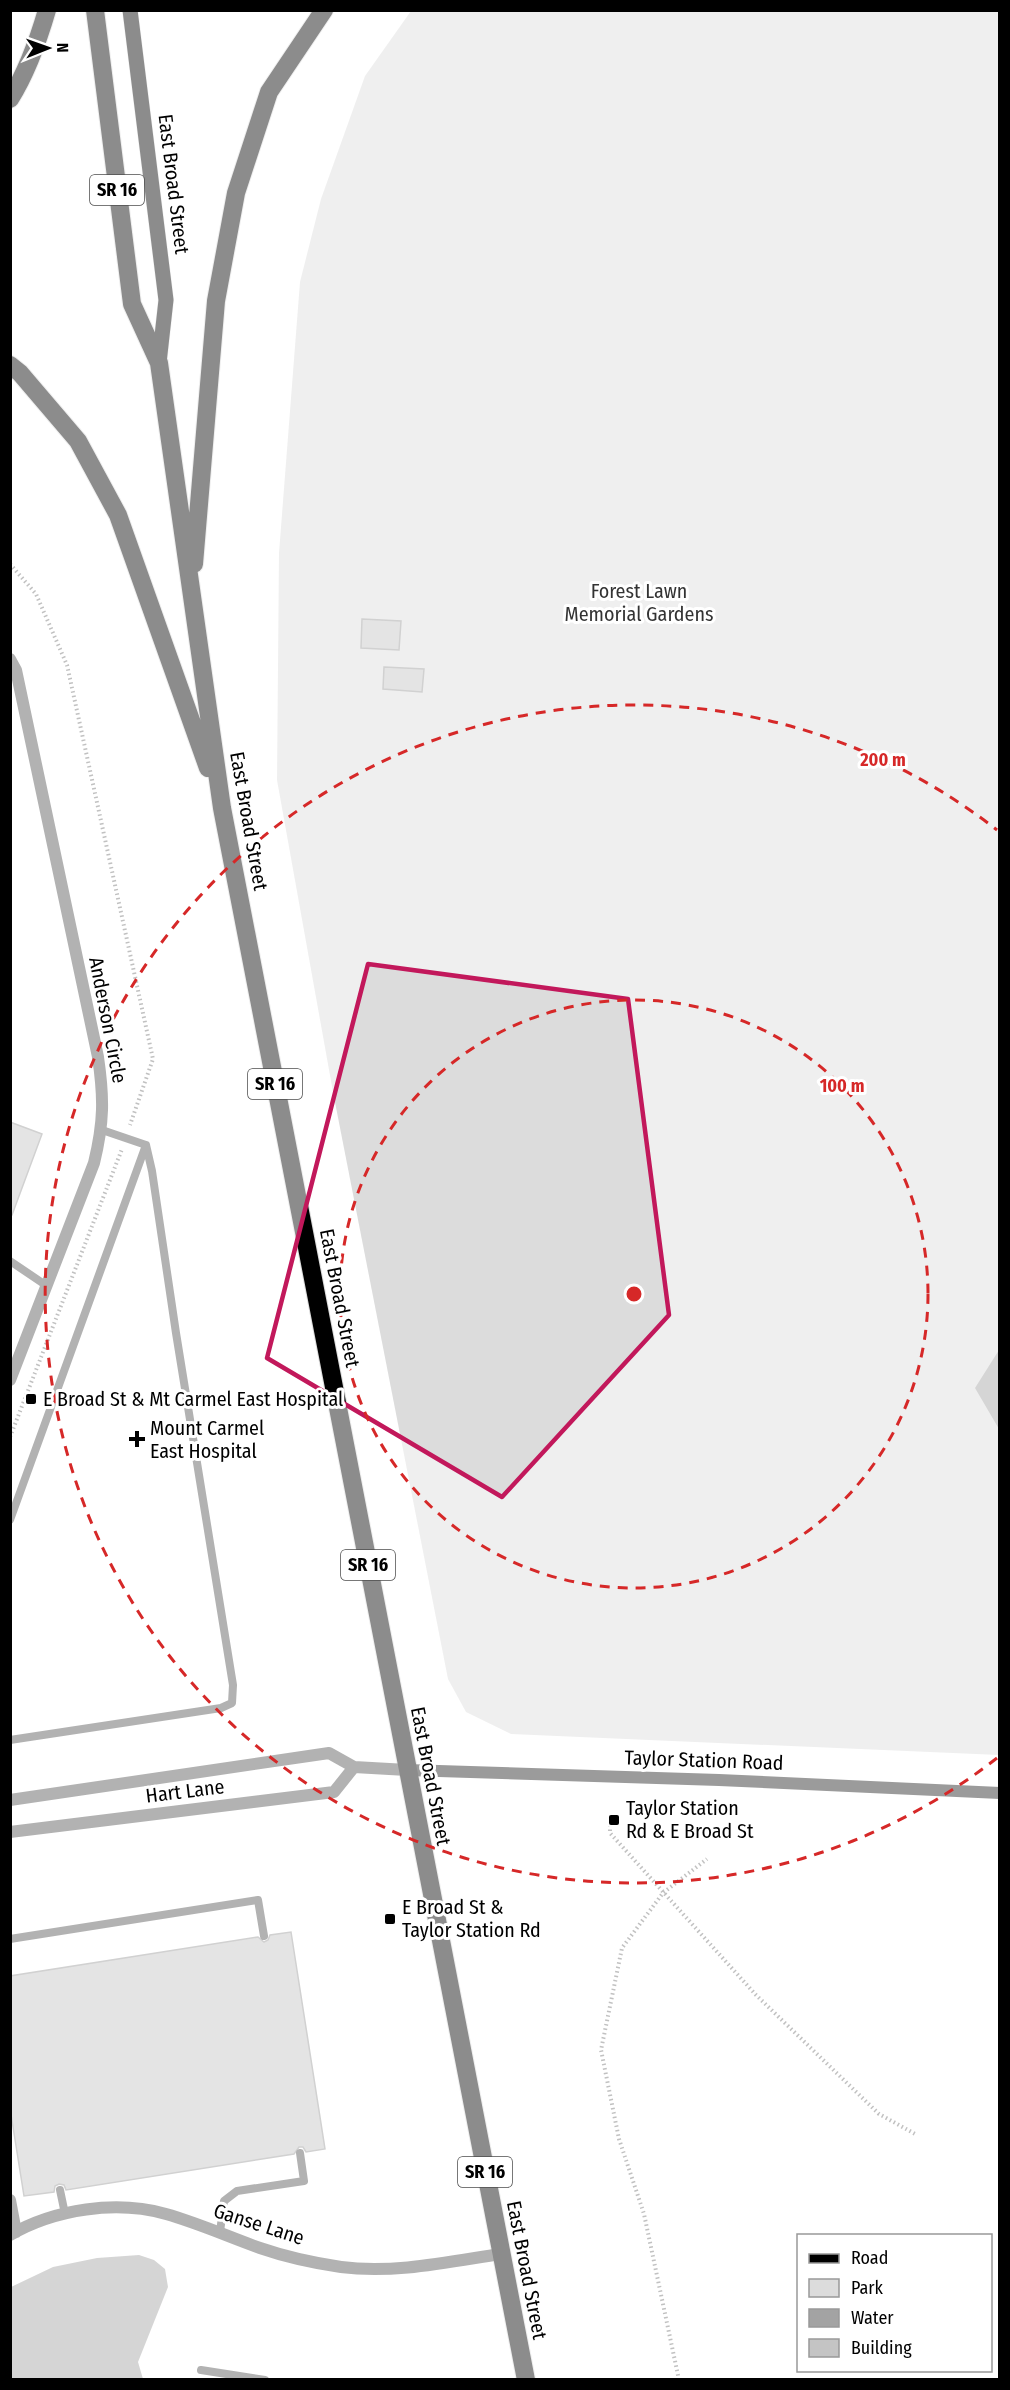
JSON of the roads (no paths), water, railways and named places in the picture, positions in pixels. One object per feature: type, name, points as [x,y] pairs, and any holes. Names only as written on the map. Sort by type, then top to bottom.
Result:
[{"type":"highway","points":[[10,99],[18,87],[40,37],[47,10]]},
{"type":"highway","name":"East Broad Street","points":[[95,10],[132,304],[159,363],[222,808],[526,2379]]},
{"type":"highway","points":[[191,599],[216,301],[236,193],[268,92],[324,10]]},
{"type":"highway","points":[[10,365],[20,373],[78,441],[118,515],[222,808]]},
{"type":"main road","name":"East Broad Street","points":[[130,10],[166,300],[159,363]]},
{"type":"main road","name":"Taylor Station Road","points":[[407,1770],[730,1780],[999,1793]]},
{"type":"street","name":"Anderson Circle","points":[[10,659],[16,670],[103,1089],[102,1131],[94,1163],[10,1380]]},
{"type":"street","name":"Hart Lane","points":[[10,1800],[329,1753],[354,1767],[407,1770]]},
{"type":"street","name":"Hart Lane","points":[[10,1832],[334,1792],[354,1767]]},
{"type":"street","points":[[10,2200],[13,2234]]},
{"type":"street","name":"Ganse Lane","points":[[13,2234],[65,2214],[107,2208],[164,2213],[262,2249],[342,2267],[381,2269],[500,2254]]},
{"type":"lane","points":[[102,1131],[146,1145]]},
{"type":"lane","points":[[10,1520],[146,1145]]},
{"type":"lane","points":[[10,1740],[220,1708],[232,1703],[233,1685],[146,1145]]},
{"type":"lane","points":[[10,1261],[47,1286]]},
{"type":"lane","points":[[11,1937],[258,1900],[264,1936]]},
{"type":"lane","points":[[220,2232],[224,2201],[237,2191],[304,2181],[300,2153]]},
{"type":"lane","points":[[60,2190],[65,2214]]},
{"type":"lane","points":[[201,2370],[264,2379]]},
{"type":"water","points":[[999,1350],[1000,1429],[975,1388]]},
{"type":"water","points":[[139,2255],[154,2260],[165,2269],[168,2287],[138,2362],[143,2379],[11,2379],[11,2287],[53,2267],[97,2258]]},
{"type":"place","name":"E Broad St & Mt Carmel East Hospital","points":[[31,1399]]},
{"type":"place","name":"Mount Carmel East Hospital","points":[[137,1439]]},
{"type":"place","name":"Taylor Station Rd & E Broad St","points":[[614,1820]]},
{"type":"place","name":"E Broad St & Taylor Station Rd","points":[[390,1919]]},
{"type":"park label","name":"Forest Lawn Memorial Gardens","points":[[639,602]]}]
